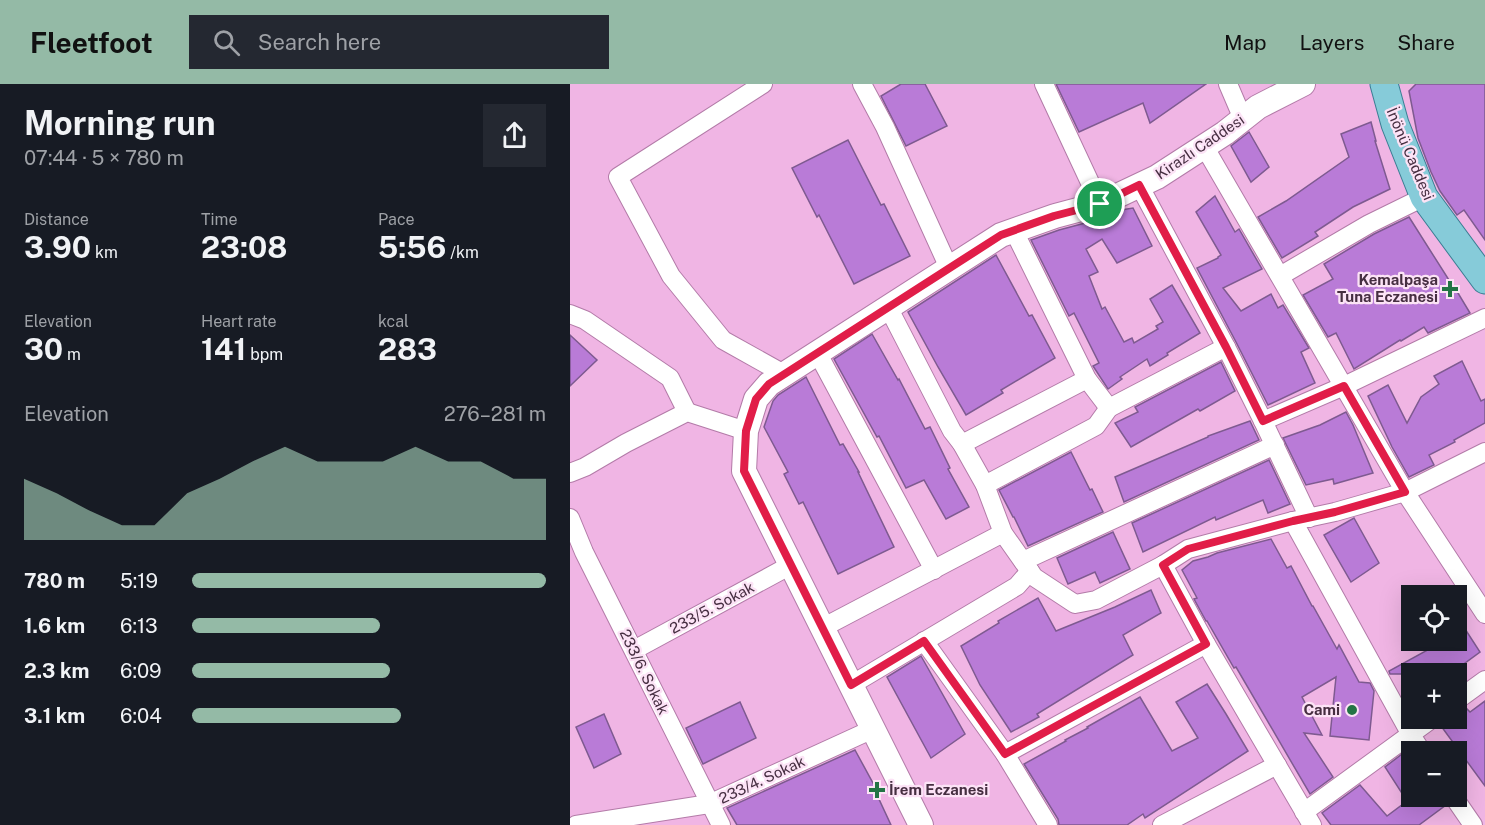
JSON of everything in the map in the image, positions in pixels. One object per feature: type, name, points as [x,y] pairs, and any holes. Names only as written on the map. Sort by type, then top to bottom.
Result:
[{"type":"main road","name":"Kirazlı Caddesi","points":[[921,825],[744,471],[746,431],[756,399],[769,384],[1001,235],[1054,216],[1100,204],[1156,177],[1225,133],[1258,107],[1303,84]]},
{"type":"main road","name":"İnönü Caddesi","points":[[1384,84],[1395,124],[1424,197],[1485,280]]},
{"type":"street","points":[[763,84],[618,177],[671,276],[723,340],[784,374]]},
{"type":"street","points":[[862,84],[885,127],[949,268]]},
{"type":"street","points":[[1044,84],[1100,204]]},
{"type":"street","points":[[1228,84],[1243,119]]},
{"type":"street","points":[[1204,146],[1405,492],[1485,614]]},
{"type":"street","points":[[1139,185],[1226,347],[1275,445],[1301,519],[1415,741]]},
{"type":"street","points":[[1280,276],[1369,224],[1424,197]]},
{"type":"street","points":[[1014,231],[1087,379],[1109,408]]},
{"type":"street","points":[[888,307],[952,431],[985,485],[1004,533],[1034,577],[1075,604],[1096,600],[1163,565],[1188,549],[1405,492],[1485,452]]},
{"type":"street","points":[[570,314],[585,320],[670,378],[687,412]]},
{"type":"street","points":[[1263,421],[1344,386],[1485,318]]},
{"type":"street","points":[[985,485],[1096,426],[1109,408],[1226,347]]},
{"type":"street","points":[[817,352],[934,570]]},
{"type":"street","points":[[962,444],[1087,379]]},
{"type":"street","points":[[570,473],[687,412],[746,431]]},
{"type":"street","points":[[851,685],[1017,586],[1026,566],[1275,445]]},
{"type":"street","name":"233/6. Sokak","points":[[570,518],[584,552],[721,825]]},
{"type":"street","points":[[822,628],[1004,533]]},
{"type":"street","name":"233/5. Sokak","points":[[634,650],[791,565]]},
{"type":"street","points":[[1163,565],[1206,644],[1308,819],[1419,729]]},
{"type":"street","points":[[924,641],[1005,754],[1048,825]]},
{"type":"street","points":[[1005,754],[1206,644]]},
{"type":"street","points":[[1467,693],[1485,680]]},
{"type":"street","name":"233/4. Sokak","points":[[576,825],[710,804],[873,729]]},
{"type":"street","points":[[1162,825],[1277,765]]},
{"type":"street","points":[[1461,807],[1473,825]]},
{"type":"building","points":[[901,84],[925,84],[947,126],[906,146],[881,96]]},
{"type":"building","points":[[1056,84],[1206,84],[1150,123],[1143,103],[1079,132]]},
{"type":"building","points":[[1416,84],[1485,84],[1485,240],[1464,210],[1457,215],[1440,191],[1431,172],[1418,138],[1409,91]]},
{"type":"building","points":[[1371,122],[1390,189],[1353,207],[1315,232],[1318,236],[1282,258],[1258,217],[1286,201],[1349,157],[1341,134]]},
{"type":"building","points":[[1249,132],[1269,167],[1251,182],[1231,146]]},
{"type":"building","points":[[848,140],[910,256],[854,284],[792,168]]},
{"type":"building","points":[[1215,196],[1235,232],[1239,229],[1262,269],[1223,288],[1241,311],[1271,294],[1278,308],[1283,305],[1309,348],[1301,352],[1315,383],[1268,405],[1197,268],[1221,255],[1196,212]]},
{"type":"building","points":[[1133,208],[1152,246],[1117,263],[1102,239],[1086,249],[1098,272],[1089,276],[1102,309],[1105,307],[1124,342],[1132,338],[1134,343],[1158,329],[1156,326],[1163,322],[1150,299],[1172,285],[1200,333],[1150,366],[1147,359],[1120,377],[1122,379],[1108,389],[1093,366],[1099,363],[1074,313],[1069,316],[1031,240]]},
{"type":"building","points":[[1409,217],[1470,313],[1428,333],[1424,327],[1354,369],[1336,333],[1328,337],[1303,295],[1333,279],[1324,264],[1374,234]]},
{"type":"building","points":[[996,255],[1055,358],[1001,390],[1003,393],[966,415],[908,312]]},
{"type":"building","points":[[872,334],[925,429],[930,427],[950,468],[948,469],[969,507],[946,519],[924,480],[906,488],[834,359]]},
{"type":"building","points":[[570,335],[597,360],[570,386]]},
{"type":"building","points":[[1462,361],[1481,401],[1485,399],[1485,423],[1429,455],[1434,465],[1409,477],[1368,396],[1388,385],[1407,423],[1421,397],[1439,384],[1434,376]]},
{"type":"building","points":[[1221,362],[1235,391],[1131,447],[1115,423],[1138,412],[1135,407]]},
{"type":"building","points":[[806,377],[840,445],[843,444],[859,472],[894,547],[838,574],[803,502],[799,504],[784,474],[788,472],[764,427],[773,401],[778,395]]},
{"type":"building","points":[[1346,412],[1373,473],[1334,484],[1333,479],[1306,485],[1283,438],[1320,425]]},
{"type":"building","points":[[1250,421],[1259,440],[1124,502],[1115,477],[1208,436]]},
{"type":"building","points":[[1071,452],[1103,512],[1028,546],[999,490]]},
{"type":"building","points":[[1269,460],[1290,504],[1268,513],[1263,500],[1216,520],[1215,517],[1143,552],[1132,523]]},
{"type":"building","points":[[1354,518],[1379,563],[1351,582],[1324,535]]},
{"type":"building","points":[[1113,532],[1130,569],[1100,583],[1095,572],[1068,584],[1057,558]]},
{"type":"building","points":[[1271,539],[1287,568],[1291,566],[1337,649],[1339,645],[1359,682],[1370,683],[1374,691],[1369,740],[1330,736],[1336,677],[1302,697],[1322,735],[1304,733],[1333,777],[1310,794],[1236,667],[1234,668],[1206,621],[1182,570],[1193,561]]},
{"type":"building","points":[[1151,590],[1161,613],[1123,635],[1133,655],[1037,714],[1039,717],[1011,732],[980,685],[961,646],[1038,598],[1056,631]]},
{"type":"building","points":[[1467,632],[1480,652],[1465,663],[1404,663],[1426,651],[1467,651]]},
{"type":"building","points":[[921,656],[965,734],[931,758],[887,677]]},
{"type":"building","points":[[1401,664],[1401,674],[1390,674],[1389,671]]},
{"type":"building","points":[[1207,684],[1248,751],[1145,818],[1143,814],[1127,825],[1059,825],[1058,819],[1024,764],[1140,697],[1172,751],[1198,738],[1176,702]]},
{"type":"building","points":[[1485,701],[1485,786],[1467,761],[1467,741],[1452,741],[1443,729],[1467,729],[1467,709],[1470,712]]},
{"type":"building","points":[[740,702],[756,738],[703,764],[686,728]]},
{"type":"building","points":[[604,714],[621,754],[594,768],[576,727]]},
{"type":"building","points":[[855,750],[880,796],[878,797],[891,825],[737,825],[727,808]]},
{"type":"building","points":[[1401,755],[1401,792],[1385,767]]},
{"type":"building","points":[[1360,785],[1387,816],[1401,806],[1443,807],[1419,825],[1331,825],[1322,813]]},
{"type":"place","name":"Kemalpaşa Tuna Eczanesi","points":[[1450,289]]},
{"type":"place","name":"Cami","points":[[1352,710]]},
{"type":"place","name":"İrem Eczanesi","points":[[877,790]]},
{"type":"route","points":[[1139,185],[1263,421],[1344,386],[1405,492],[1188,549],[1163,565],[1206,644],[1005,754],[924,641],[851,685],[744,471],[746,431],[756,399],[769,384],[784,374],[1001,235],[1054,216],[1100,204],[1139,185]]}]
